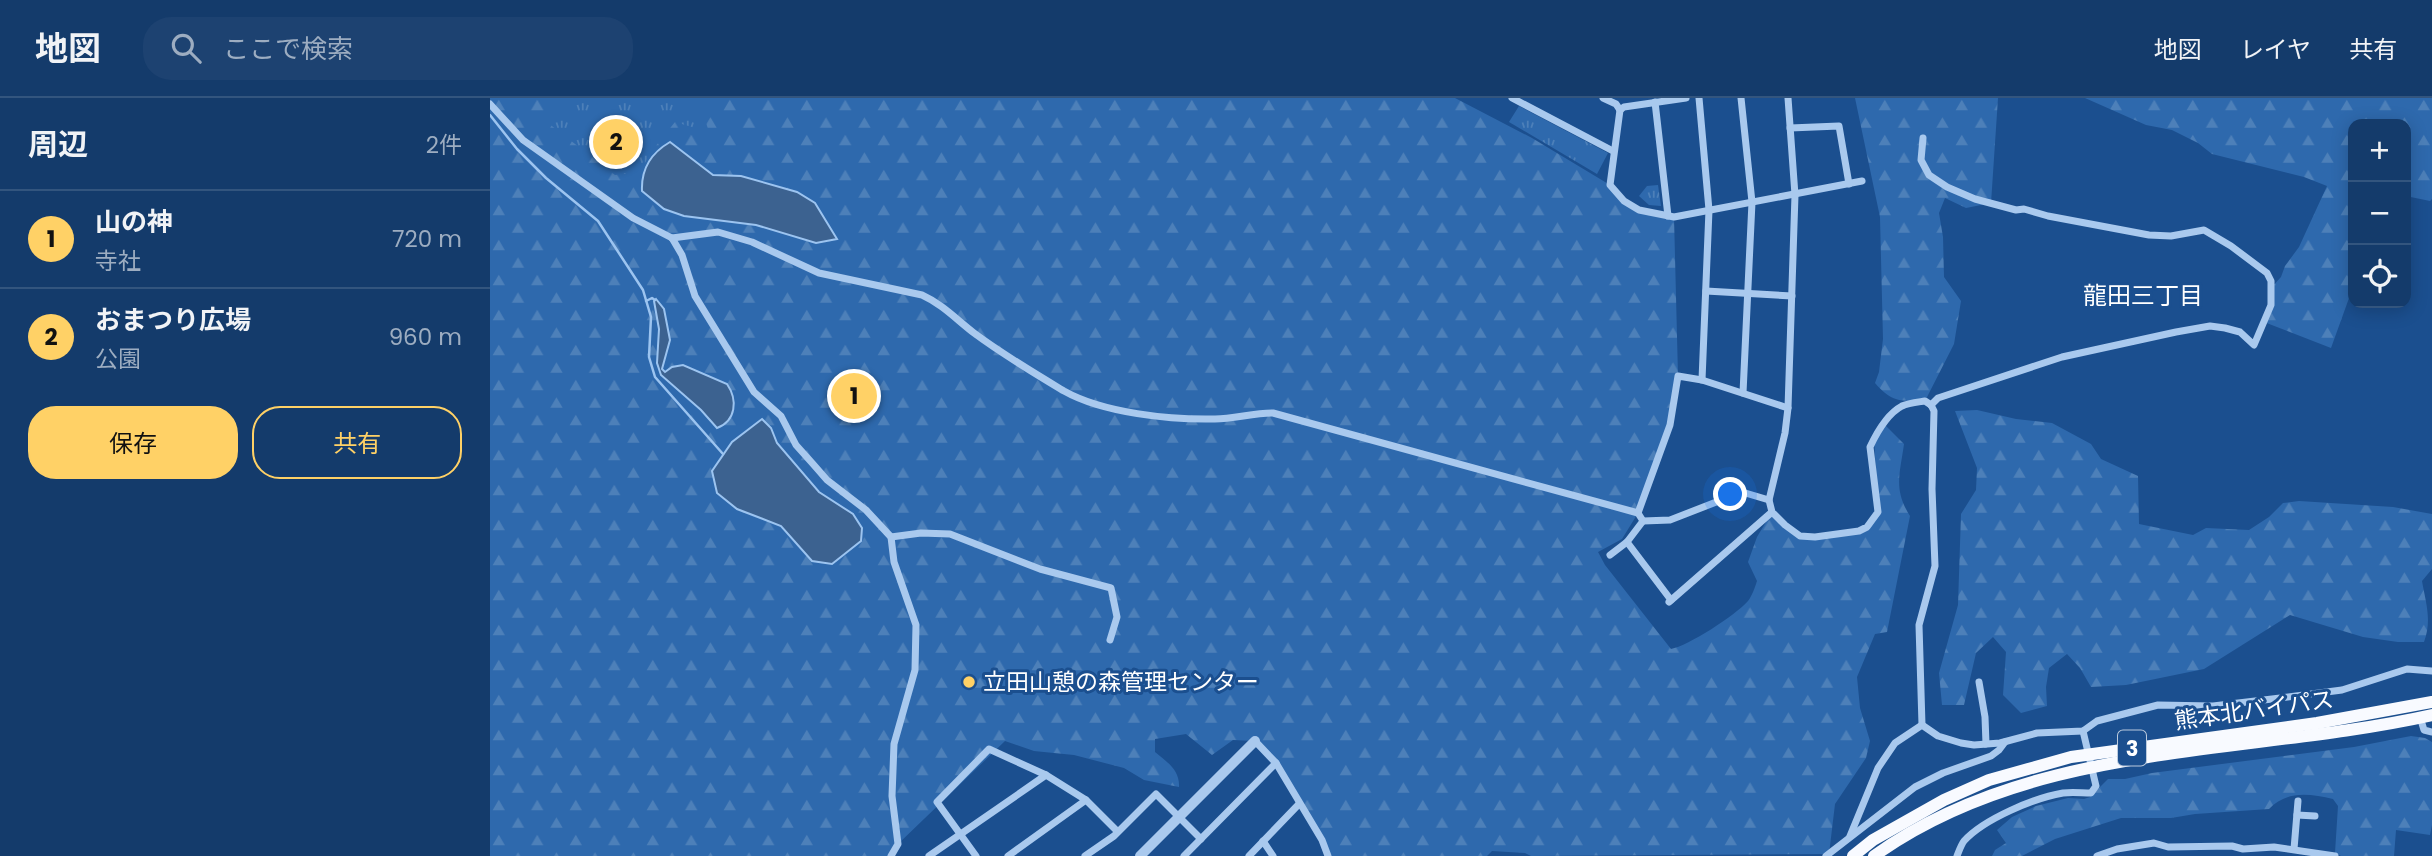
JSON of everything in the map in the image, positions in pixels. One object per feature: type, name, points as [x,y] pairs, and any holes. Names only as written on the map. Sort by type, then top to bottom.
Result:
[{"type":"highway","name":"熊本北バイパス","points":[[1853,856],[1873,840],[1910,818],[1978,785],[2059,760],[2317,723],[2432,702]]},
{"type":"highway","name":"熊本北バイパス","points":[[1874,856],[1928,823],[1969,804],[2025,784],[2093,767],[2426,716]]},
{"type":"street","points":[[1512,98],[1613,151]]},
{"type":"street","points":[[1602,98],[1616,104],[1620,110],[1610,185],[1618,195],[1639,210],[1674,217],[1862,181]]},
{"type":"street","points":[[1620,110],[1686,98]]},
{"type":"street","points":[[1699,98],[1709,209],[1702,380]]},
{"type":"street","points":[[1741,98],[1752,202],[1743,393]]},
{"type":"street","points":[[1788,98],[1795,195],[1788,408],[1785,433],[1769,500],[1772,512],[1800,536],[1849,534],[1867,527],[1878,512],[1870,447],[1874,438],[1883,423],[1903,406],[1925,401],[1931,405],[1934,411],[1932,489],[1935,566],[1919,625],[1922,725]]},
{"type":"street","points":[[1655,102],[1668,216]]},
{"type":"street","points":[[490,104],[523,140],[633,218],[672,238],[682,256],[695,296],[754,392],[781,416],[796,445],[827,480],[866,510],[891,537],[894,562],[916,625],[915,670],[894,744],[892,796],[898,844],[891,856]]},
{"type":"street","points":[[1790,128],[1839,126],[1849,184]]},
{"type":"street","points":[[1923,138],[1920,149],[1924,168],[1929,175],[1956,191],[2016,210],[2024,209],[2149,236],[2171,236],[2204,230],[2267,273],[2271,281],[2271,305],[2254,345],[2240,332],[2225,328],[2210,326],[2176,332],[2062,357],[1938,397],[1931,405]]},
{"type":"street","points":[[672,238],[718,232],[752,242],[819,273],[922,295],[933,300],[975,334],[1082,400],[1140,414],[1171,418],[1218,419],[1273,413],[1638,513],[1643,521]]},
{"type":"street","points":[[1706,291],[1792,296]]},
{"type":"street","points":[[1638,513],[1671,425],[1678,376],[1702,380],[1788,408]]},
{"type":"street","points":[[1643,521],[1670,520],[1742,492],[1769,500]]},
{"type":"street","points":[[1627,542],[1670,601],[1772,512]]},
{"type":"street","points":[[1610,555],[1627,542],[1643,521]]},
{"type":"street","points":[[891,537],[921,533],[950,534],[1040,569],[1111,589],[1117,617],[1110,640]]},
{"type":"street","points":[[1922,725],[1948,739],[1974,745],[2005,742],[2037,733],[2083,731],[2098,722],[2158,705],[2213,706],[2342,690],[2407,669],[2432,671]]},
{"type":"street","points":[[1979,682],[1986,744]]},
{"type":"street","points":[[2426,716],[2424,730],[2432,732]]},
{"type":"street","points":[[1849,839],[1878,768],[1895,743],[1922,725]]},
{"type":"street","points":[[1957,856],[1963,842],[1982,827],[2013,810],[2050,796],[2091,793],[2096,786],[2083,731]]},
{"type":"street","points":[[1140,856],[1255,741],[1276,763],[1322,840],[1328,856]]},
{"type":"street","points":[[1826,856],[1915,787],[1943,773],[1991,756],[2005,742]]},
{"type":"street","points":[[976,856],[937,802],[989,749],[1046,775],[1086,800],[1117,831]]},
{"type":"street","points":[[1184,856],[1276,763]]},
{"type":"street","points":[[929,856],[1046,775]]},
{"type":"street","points":[[1085,856],[1117,831],[1156,794],[1200,839]]},
{"type":"street","points":[[1008,856],[1086,800]]},
{"type":"street","points":[[2294,849],[2298,801]]},
{"type":"street","points":[[1249,856],[1299,804]]},
{"type":"street","points":[[2297,816],[2315,816]]},
{"type":"street","points":[[1263,841],[1273,856]]},
{"type":"street","points":[[2097,856],[2117,849],[2154,844],[2168,847],[2225,846],[2243,849],[2274,847],[2335,856]]},
{"type":"green space","points":[[490,98],[1455,98],[1532,138],[1610,185],[1629,204],[1674,217],[1678,376],[1674,408],[1638,513],[1622,539],[1598,552],[1605,565],[1671,649],[1711,629],[1748,601],[1757,581],[1748,562],[1757,537],[1772,512],[1800,536],[1859,531],[1878,512],[1874,437],[1883,423],[1904,444],[1900,489],[1901,498],[1910,516],[1887,632],[1875,634],[1857,677],[1860,708],[1870,741],[1866,758],[1835,804],[1829,854],[1531,856],[1525,853],[1492,851],[1487,856],[1328,856],[1276,763],[1255,741],[1233,740],[1212,755],[1186,734],[1155,739],[1155,752],[1175,771],[1179,787],[1144,780],[1124,768],[1074,755],[1034,751],[1005,741],[898,844],[891,856],[490,856]]},
{"type":"green space","points":[[550,98],[698,98],[709,132],[675,122],[651,152],[640,172],[615,175],[548,123]]},
{"type":"green space","points":[[1855,98],[1998,98],[1991,203],[1966,208],[1945,198],[1939,213],[1943,237],[1944,277],[1961,301],[1954,344],[1925,401],[1897,400],[1875,383],[1883,339],[1880,217]]},
{"type":"green space","points":[[2085,98],[2432,98],[2432,199],[2430,201],[2411,197],[2411,119],[2348,119],[2348,301],[2331,348],[2264,322],[2271,288],[2299,247],[2327,186],[2304,177],[2212,154],[2198,143],[2172,130],[2146,125]]},
{"type":"green space","points":[[1519,106],[1608,153],[1597,174],[1509,122]]},
{"type":"green space","points":[[1658,185],[1661,206],[1649,205],[1639,196],[1647,186]]},
{"type":"green space","points":[[1977,410],[2016,419],[2052,423],[2091,444],[2101,459],[2138,476],[2139,524],[2193,535],[2206,528],[2249,530],[2269,517],[2283,503],[2299,501],[2393,507],[2432,514],[2432,569],[2422,581],[2428,619],[2424,642],[2398,642],[2363,637],[2290,615],[2204,669],[2126,685],[2091,687],[2080,668],[2067,654],[2049,668],[2047,706],[2021,713],[2003,695],[2006,652],[1993,637],[1976,653],[1964,705],[1942,705],[1939,673],[1958,605],[1961,514],[1976,490],[1977,468],[1955,411]]},
{"type":"green space","points":[[2411,736],[2432,742],[2432,825],[2430,835],[2396,830],[2394,856],[2341,856],[2335,853],[2338,806],[2333,799],[2299,795],[2283,799],[2269,809],[2171,818],[2121,818],[2055,839],[2022,856],[1992,856],[1995,850],[2006,843],[1997,830],[2012,817],[2036,806],[2068,798],[2090,797],[2108,779],[2125,779],[2152,773],[2354,747]]},
{"type":"shaded area","points":[[670,142],[713,175],[741,176],[797,192],[815,203],[837,239],[816,243],[756,225],[684,216],[664,209],[642,191],[642,183],[649,162],[657,151]]},
{"type":"shaded area","points":[[656,299],[664,309],[670,340],[662,369],[665,372],[672,367],[683,365],[727,384],[734,403],[731,415],[723,425],[717,428],[661,375],[657,363],[659,329],[654,301]]},
{"type":"shaded area","points":[[762,419],[771,428],[777,443],[819,492],[853,514],[862,528],[861,541],[832,564],[812,561],[781,526],[737,509],[717,493],[712,471],[732,442]]},
{"type":"waterway","points":[[490,115],[517,149],[546,178],[598,221],[643,290],[651,317],[649,357],[655,377],[723,454]]},
{"type":"waterway","points":[[646,301],[652,298],[655,300]]},
{"type":"place","name":"おまつり広場","points":[[616,142]]},
{"type":"place","name":"山の神","points":[[854,396]]},
{"type":"place","name":"立田山憩の森管理センター","points":[[969,682]]},
{"type":"district","name":"龍田三丁目","points":[[2143,295]]}]
